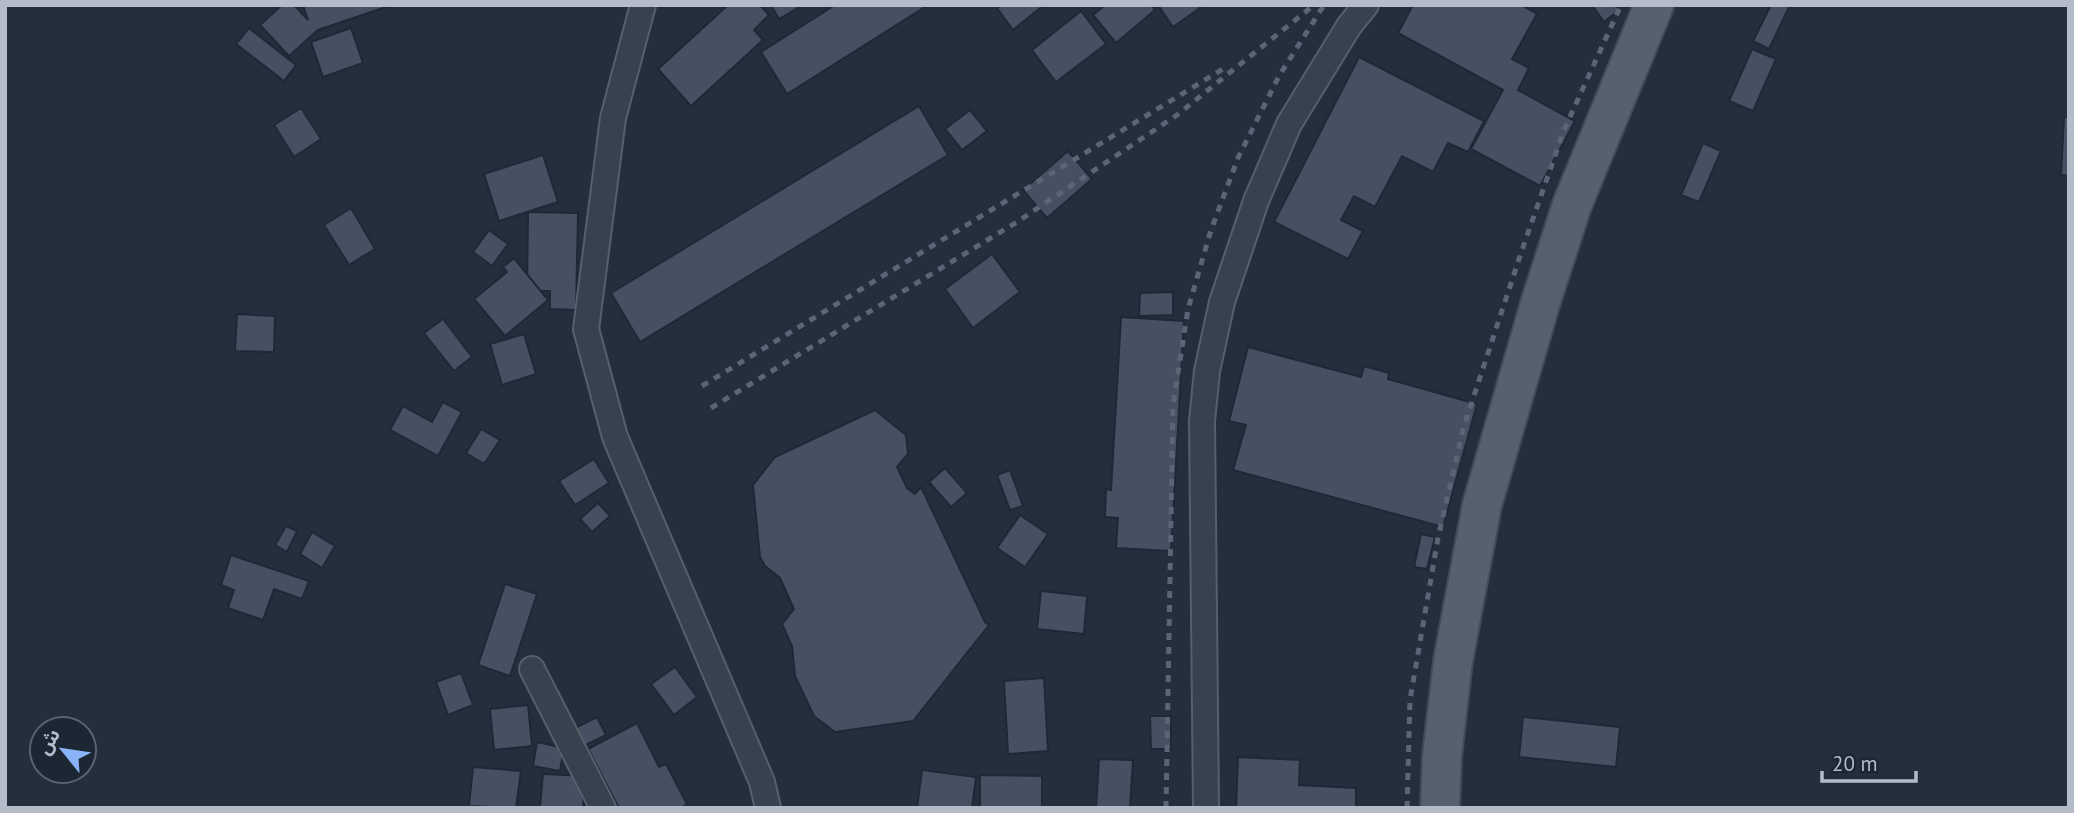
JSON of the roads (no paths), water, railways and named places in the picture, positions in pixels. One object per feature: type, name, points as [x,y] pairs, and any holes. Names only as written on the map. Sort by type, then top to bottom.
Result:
[{"type":"main road","points":[[1440,808],[1453,661],[1482,505],[1540,304],[1572,205],[1646,10]]},
{"type":"street","points":[[643,5],[613,118],[586,329],[615,437],[762,782],[768,808]]},
{"type":"street","points":[[1206,808],[1202,421],[1207,371],[1222,302],[1261,190],[1289,124],[1349,26],[1366,5]]},
{"type":"street","points":[[532,669],[603,808]]},
{"type":"railway","points":[[711,408],[1017,222],[1177,115],[1314,5]]},
{"type":"railway","points":[[1166,808],[1173,405],[1188,309],[1211,230],[1238,158],[1279,76],[1324,5]]},
{"type":"railway","points":[[1407,808],[1410,700],[1438,538],[1464,426],[1564,130],[1621,5]]},
{"type":"railway","points":[[702,386],[1223,69]]}]
